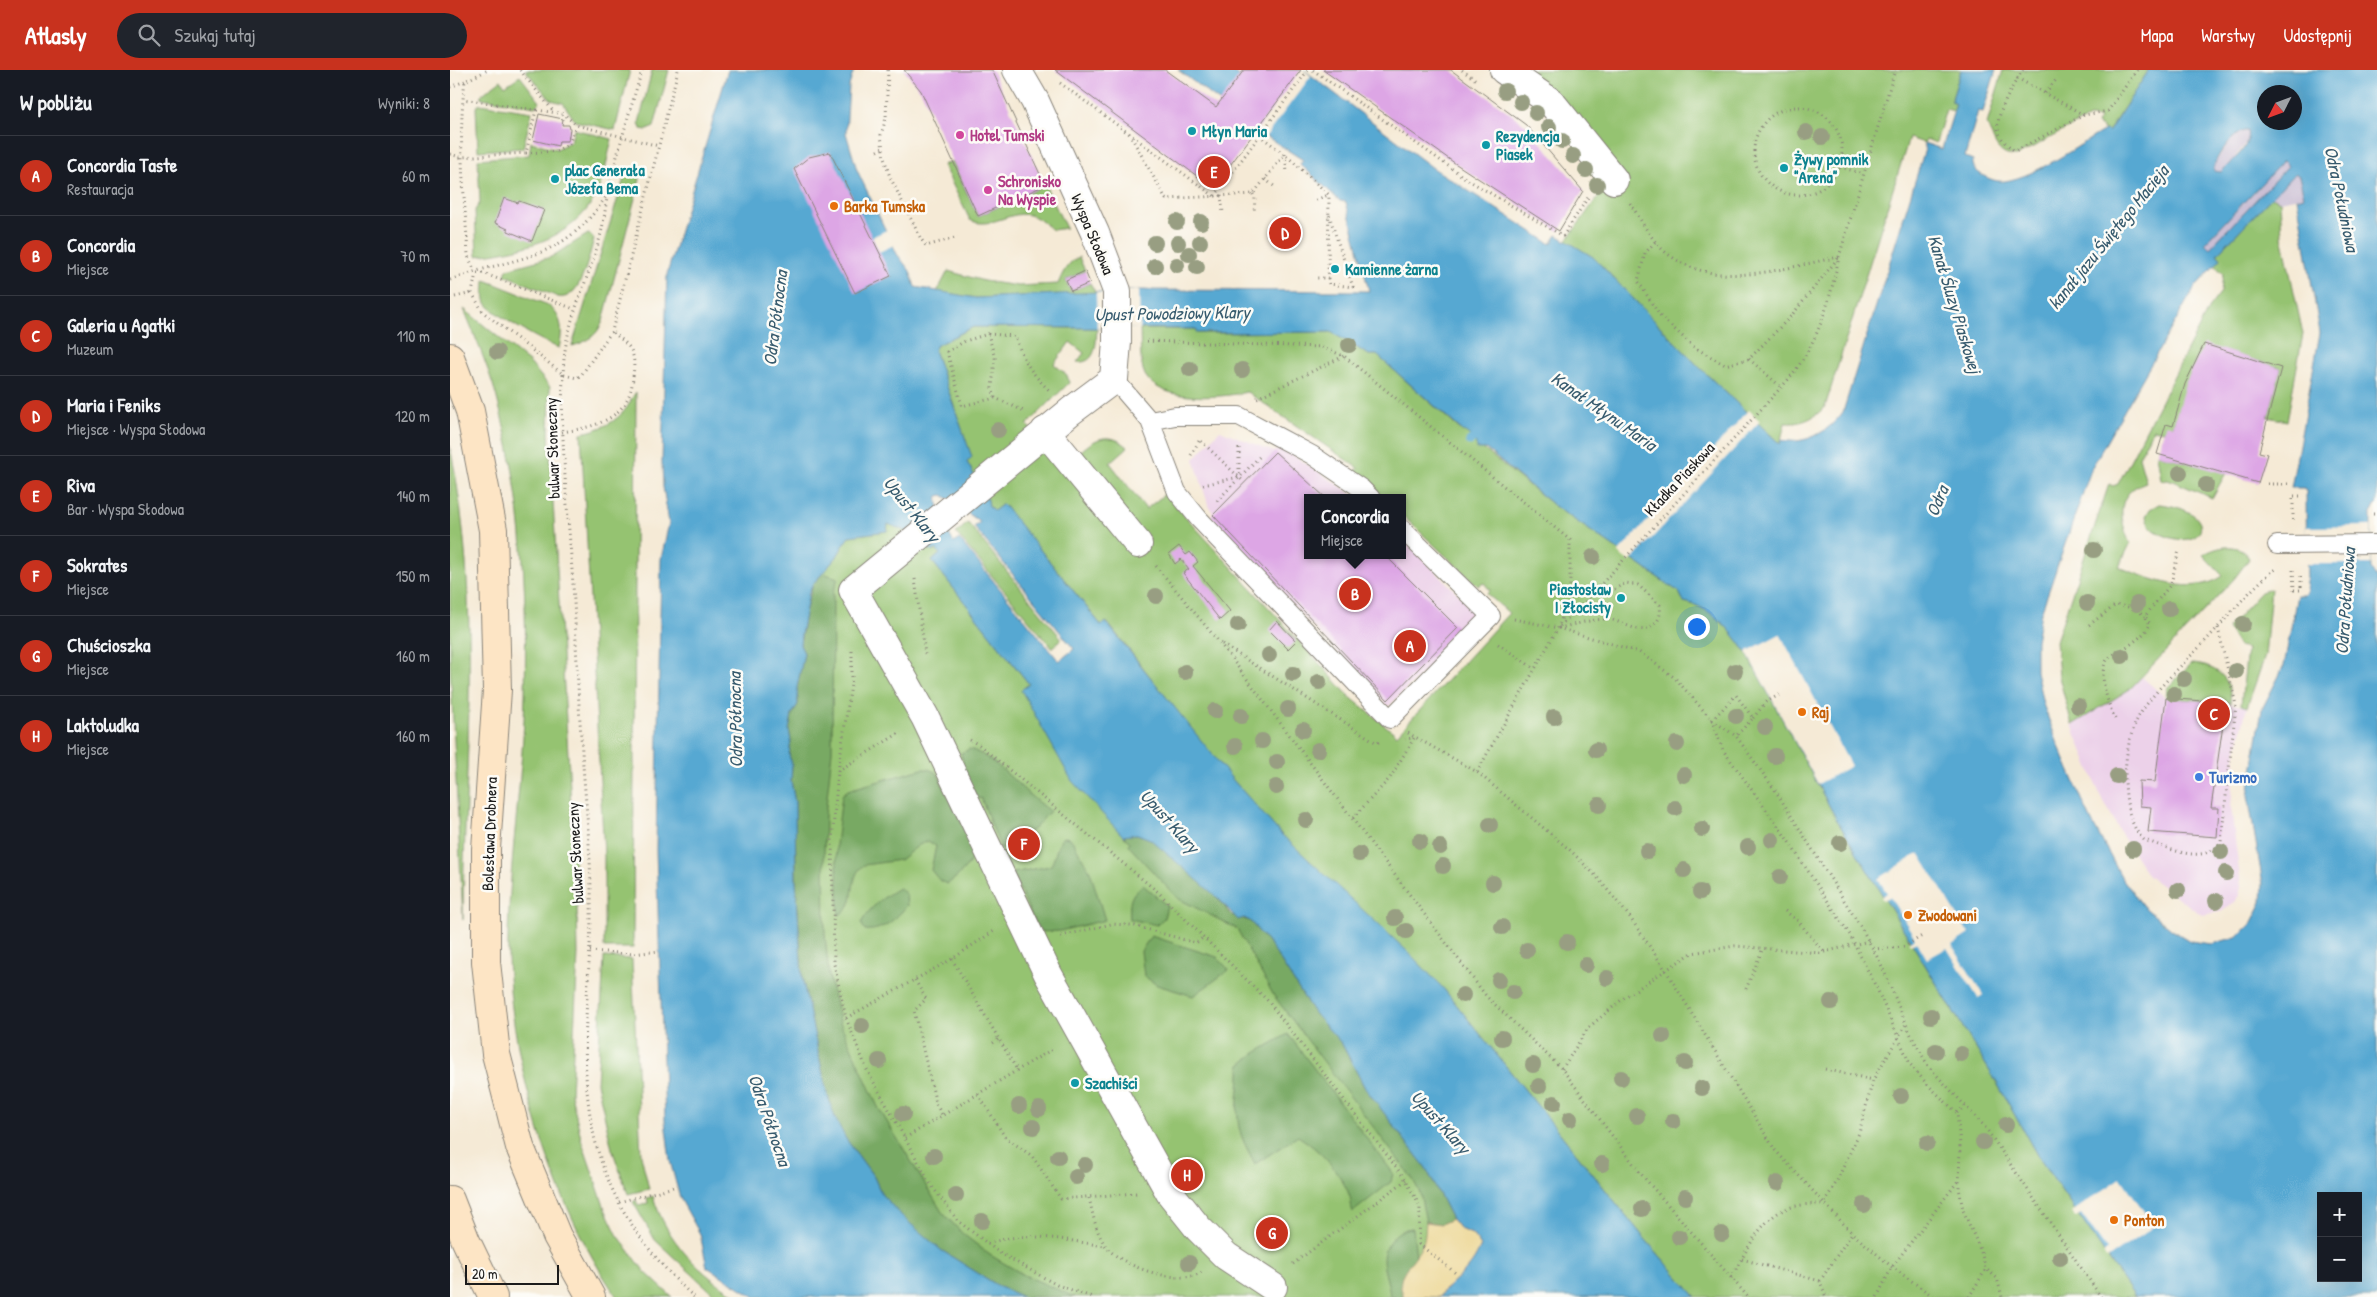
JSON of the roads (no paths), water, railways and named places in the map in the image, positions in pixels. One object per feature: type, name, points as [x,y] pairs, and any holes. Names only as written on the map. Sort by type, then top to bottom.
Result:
[{"type":"street","name":"Wyspa Słodowa","points":[[1017,70],[1035,101],[1095,233],[1117,291],[1114,379]]},
{"type":"street","points":[[1504,70],[1551,102],[1614,180]]},
{"type":"street","name":"Bolesława Drobnera","points":[[450,356],[470,411],[493,530],[497,690],[486,849],[486,962],[496,1054],[520,1147],[557,1236],[591,1297]]},
{"type":"street","points":[[1114,379],[1045,431],[853,590],[925,717],[1035,948],[1170,1192],[1198,1228],[1226,1256],[1273,1287]]},
{"type":"street","points":[[1045,431],[1138,544]]},
{"type":"street","points":[[450,1200],[466,1242],[493,1297]]},
{"type":"lane","points":[[1114,379],[1150,421],[1177,492],[1198,520],[1390,719],[1491,616],[1406,533]]},
{"type":"lane","points":[[1150,421],[1176,416],[1238,416],[1312,455],[1367,494]]},
{"type":"lane","points":[[2277,545],[2374,544]]},
{"type":"water","points":[[728,70],[854,70],[849,86],[846,133],[857,170],[897,254],[910,271],[915,287],[976,298],[1139,290],[1369,291],[1346,202],[1340,201],[1300,164],[1303,160],[1261,133],[1178,70],[1231,70],[1275,104],[1304,70],[1433,168],[1551,244],[1557,235],[1593,257],[1700,368],[1780,444],[1781,440],[1799,441],[1816,435],[1830,426],[1843,412],[1925,149],[1924,143],[1942,149],[1956,104],[1951,102],[1961,70],[1996,70],[1983,112],[1978,111],[1965,157],[1973,160],[1975,169],[1982,175],[1993,180],[2005,181],[2043,167],[2105,130],[2109,131],[2149,70],[2377,70],[2377,502],[2371,513],[2371,569],[2377,579],[2377,1297],[2135,1297],[2037,1155],[1997,1083],[1838,822],[1746,652],[1734,636],[1712,614],[1684,602],[1679,592],[1553,505],[1486,449],[1477,449],[1471,436],[1464,432],[1377,355],[1369,355],[1331,332],[1196,333],[1196,329],[973,327],[937,345],[934,350],[972,457],[967,462],[988,500],[989,506],[994,511],[1003,504],[1101,625],[1106,622],[1233,780],[1281,834],[1407,951],[1443,988],[1645,1239],[1696,1297],[1439,1297],[1472,1263],[1481,1246],[1472,1234],[1460,1229],[1452,1219],[1426,1168],[1365,1088],[1342,1044],[1314,1013],[1271,946],[1250,921],[1244,918],[1238,920],[1219,899],[1150,839],[1137,834],[1123,836],[1072,781],[1021,690],[1029,684],[932,561],[940,554],[936,549],[933,552],[903,530],[888,524],[887,531],[849,536],[836,558],[813,584],[809,593],[801,635],[800,645],[804,653],[797,688],[798,704],[792,715],[789,730],[791,741],[789,755],[792,765],[791,781],[795,802],[796,881],[802,977],[827,1093],[835,1118],[846,1139],[874,1177],[882,1195],[905,1219],[941,1250],[1000,1287],[1023,1297],[755,1297],[707,1267],[700,1234],[680,1198],[670,1161],[665,1121],[656,850],[661,559],[669,523],[663,487],[667,274]],"holes":[[[2248,131],[2247,143],[2244,148],[2221,172],[2214,171],[2216,161],[2224,148],[2240,133]],[[2283,161],[2288,166],[2210,248],[2205,243]],[[2295,173],[2299,176],[2304,196],[2297,198],[2320,333],[2291,488],[2304,488],[2306,491],[2307,591],[2304,595],[2297,595],[2284,666],[2262,709],[2248,796],[2263,884],[2262,902],[2250,926],[2236,937],[2212,944],[2190,941],[2172,930],[2143,906],[2122,878],[2091,820],[2043,704],[2036,671],[2036,641],[2041,613],[2092,467],[2195,287],[2221,259],[2217,254]],[[943,495],[980,522],[974,527],[1074,649],[1059,661],[959,539],[954,543],[944,525],[937,500],[938,496]]]},
{"type":"place","name":"Młyn Maria","points":[[1192,131]]},
{"type":"place","name":"Hotel Tumski","points":[[960,135]]},
{"type":"place","name":"Rezydencja Piasek","points":[[1486,145]]},
{"type":"place","name":"Żywy pomnik \"Arena\"","points":[[1784,168]]},
{"type":"place","name":"Riva","points":[[1214,172]]},
{"type":"place","name":"plac Generała Józefa Bema","points":[[555,179]]},
{"type":"place","name":"Schronisko Na Wyspie","points":[[988,190]]},
{"type":"place","name":"Barka Tumska","points":[[834,206]]},
{"type":"place","name":"Maria i Feniks","points":[[1285,233]]},
{"type":"place","name":"Kamienne żarna","points":[[1335,269]]},
{"type":"place","name":"Concordia","points":[[1355,594]]},
{"type":"place","name":"Piastosław I Złocisty","points":[[1621,598]]},
{"type":"place","name":"Concordia Taste","points":[[1410,646]]},
{"type":"place","name":"Raj","points":[[1802,712]]},
{"type":"place","name":"Galeria u Agatki","points":[[2214,714]]},
{"type":"place","name":"Turizmo","points":[[2199,777]]},
{"type":"place","name":"Sokrates","points":[[1024,844]]},
{"type":"place","name":"Zwodowani","points":[[1908,915]]},
{"type":"place","name":"Szachiści","points":[[1075,1083]]},
{"type":"place","name":"Laktoludka","points":[[1187,1175]]},
{"type":"place","name":"Ponton","points":[[2114,1220]]},
{"type":"place","name":"Chuścioszka","points":[[1272,1233]]},
{"type":"water label","name":"Odra Południowa","points":[[2342,199]]},
{"type":"water label","name":"kanał jazu Świętego Macieja","points":[[2108,237]]},
{"type":"water label","name":"Kanał Śluzy Piaskowej","points":[[1955,304]]},
{"type":"water label","name":"Upust Powodziowy Klary","points":[[1172,313]]},
{"type":"water label","name":"Odra Północna","points":[[775,318]]},
{"type":"water label","name":"Kanał Młynu Maria","points":[[1604,411]]},
{"type":"water label","name":"Odra","points":[[1937,501]]},
{"type":"water label","name":"Upust Klary","points":[[912,509]]},
{"type":"water label","name":"Odra Południowa","points":[[2345,601]]},
{"type":"water label","name":"Odra Północna","points":[[735,720]]},
{"type":"water label","name":"Upust Klary","points":[[1170,821]]},
{"type":"water label","name":"Odra Północna","points":[[770,1120]]},
{"type":"water label","name":"Upust Klary","points":[[1441,1122]]}]
